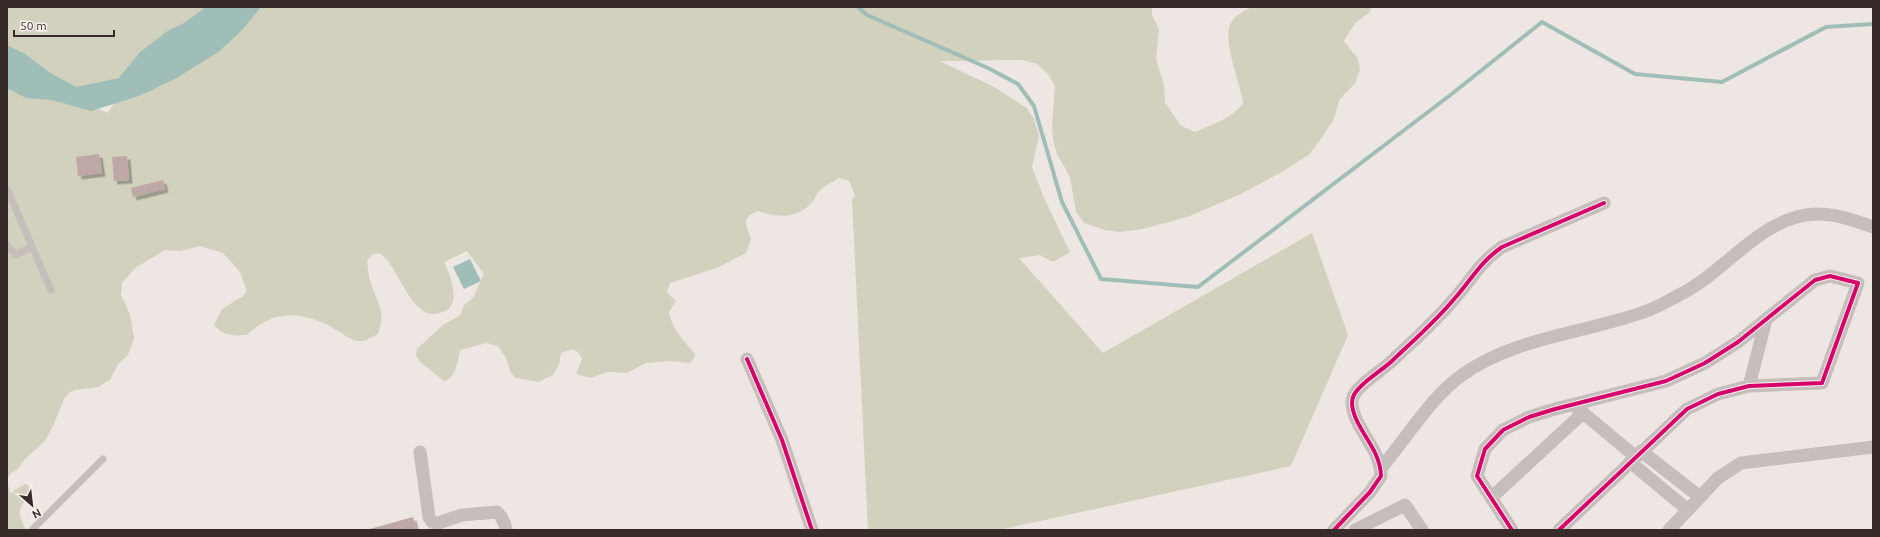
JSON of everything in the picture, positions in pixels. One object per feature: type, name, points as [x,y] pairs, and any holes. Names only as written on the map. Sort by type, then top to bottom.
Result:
[{"type":"street","points":[[1334,530],[1377,483],[1381,476],[1381,468],[1376,455],[1364,433],[1352,405],[1353,397],[1362,386],[1421,335],[1456,297],[1479,266],[1489,256],[1508,244],[1604,203]]},
{"type":"street","points":[[1381,468],[1444,391],[1476,366],[1504,353],[1537,342],[1644,312],[1700,284],[1770,229],[1796,217],[1821,213],[1848,218],[1873,227]]},
{"type":"street","points":[[1491,498],[1578,408],[1588,402],[1666,381],[1705,363],[1738,342],[1815,280],[1830,276],[1858,283],[1822,383],[1749,386],[1718,394],[1687,408],[1559,530]]},
{"type":"street","points":[[1749,386],[1766,320]]},
{"type":"street","points":[[747,359],[782,440],[812,530]]},
{"type":"street","points":[[1578,408],[1636,457],[1688,510]]},
{"type":"street","points":[[1512,530],[1477,476],[1485,449],[1503,430],[1529,417],[1578,408]]},
{"type":"street","points":[[1669,530],[1718,478],[1741,463],[1873,447]]},
{"type":"street","points":[[420,452],[429,517],[432,522],[438,523],[462,515],[496,512],[502,517],[506,530]]},
{"type":"street","points":[[1636,457],[1700,497]]},
{"type":"street","points":[[1355,530],[1405,505],[1422,530]]},
{"type":"lane","points":[[7,189],[51,290]]},
{"type":"lane","points":[[7,245],[16,255],[31,246]]},
{"type":"lane","points":[[32,530],[103,459]]},
{"type":"green space","points":[[7,7],[219,7],[119,81],[97,91],[65,87],[7,52]]},
{"type":"green space","points":[[250,7],[1152,7],[1152,14],[1159,29],[1156,59],[1164,85],[1165,102],[1180,125],[1195,132],[1228,117],[1243,103],[1228,37],[1229,28],[1232,21],[1239,15],[1252,7],[1372,7],[1369,13],[1355,23],[1344,41],[1358,59],[1360,70],[1355,83],[1340,99],[1333,121],[1310,154],[1280,173],[1241,194],[1187,217],[1143,229],[1119,232],[1105,230],[1084,223],[1076,212],[1070,177],[1057,154],[1053,140],[1052,124],[1055,86],[1048,74],[1037,64],[1022,60],[940,61],[996,88],[1027,108],[1034,119],[1039,136],[1032,167],[1044,198],[1070,252],[1053,262],[1040,255],[1019,258],[1103,353],[1312,233],[1348,335],[1291,466],[999,530],[868,530],[852,200],[855,195],[849,181],[839,178],[829,184],[819,191],[814,200],[807,207],[795,214],[780,216],[758,211],[753,213],[749,216],[746,222],[751,239],[746,253],[719,267],[670,283],[667,292],[676,301],[669,312],[679,335],[695,354],[693,360],[689,363],[669,361],[646,363],[627,373],[608,372],[590,378],[576,374],[582,359],[579,353],[573,349],[561,353],[559,365],[553,375],[538,382],[516,378],[511,373],[506,358],[498,346],[486,343],[460,350],[454,373],[444,381],[420,362],[416,356],[417,349],[443,325],[461,314],[464,305],[473,298],[484,274],[467,251],[444,262],[449,272],[454,293],[451,306],[447,310],[439,313],[427,313],[416,305],[391,265],[383,256],[375,253],[367,261],[370,280],[381,313],[380,326],[378,334],[361,341],[345,336],[322,322],[310,318],[288,315],[267,321],[247,335],[233,335],[217,329],[214,325],[222,309],[243,296],[247,291],[240,272],[223,253],[200,246],[180,251],[165,250],[135,268],[122,283],[121,295],[130,314],[134,338],[128,355],[118,364],[110,380],[98,387],[75,390],[69,393],[64,399],[45,441],[25,459],[17,470],[11,473],[7,479],[7,73],[94,106],[107,113],[119,97]]},
{"type":"green space","points":[[7,482],[11,494],[25,484],[28,485],[31,494],[21,507],[20,511],[21,519],[26,530],[7,530]]},
{"type":"water","points":[[206,7],[261,7],[242,30],[220,51],[175,79],[139,96],[91,111],[51,100],[26,98],[7,88],[7,45],[25,54],[49,72],[76,87],[119,78],[140,52],[169,30],[184,23]]},
{"type":"water","points":[[470,259],[481,281],[464,289],[453,267]]},
{"type":"building","points":[[99,154],[102,173],[78,176],[76,157]]},
{"type":"building","points":[[127,156],[129,180],[114,181],[112,157]]},
{"type":"building","points":[[163,180],[165,189],[133,197],[131,188]]},
{"type":"building","points":[[413,517],[416,530],[366,530]]},
{"type":"waterway","points":[[858,7],[867,15],[988,68],[1018,84],[1034,106],[1062,202],[1101,279],[1198,287],[1453,93],[1542,22],[1635,74],[1722,82],[1826,27],[1873,24]]},
{"type":"cycle path","points":[[1334,530],[1370,492],[1381,476],[1380,466],[1376,455],[1360,427],[1353,411],[1352,404],[1355,392],[1389,364],[1433,322],[1461,291],[1481,265],[1494,253],[1502,247],[1604,203]]},
{"type":"cycle path","points":[[1512,530],[1477,476],[1485,449],[1503,430],[1529,417],[1555,409],[1666,381],[1705,363],[1738,342],[1815,280],[1830,276],[1858,283],[1822,383],[1749,386],[1718,394],[1687,409],[1559,530]]},
{"type":"cycle path","points":[[747,359],[782,440],[812,530]]}]
